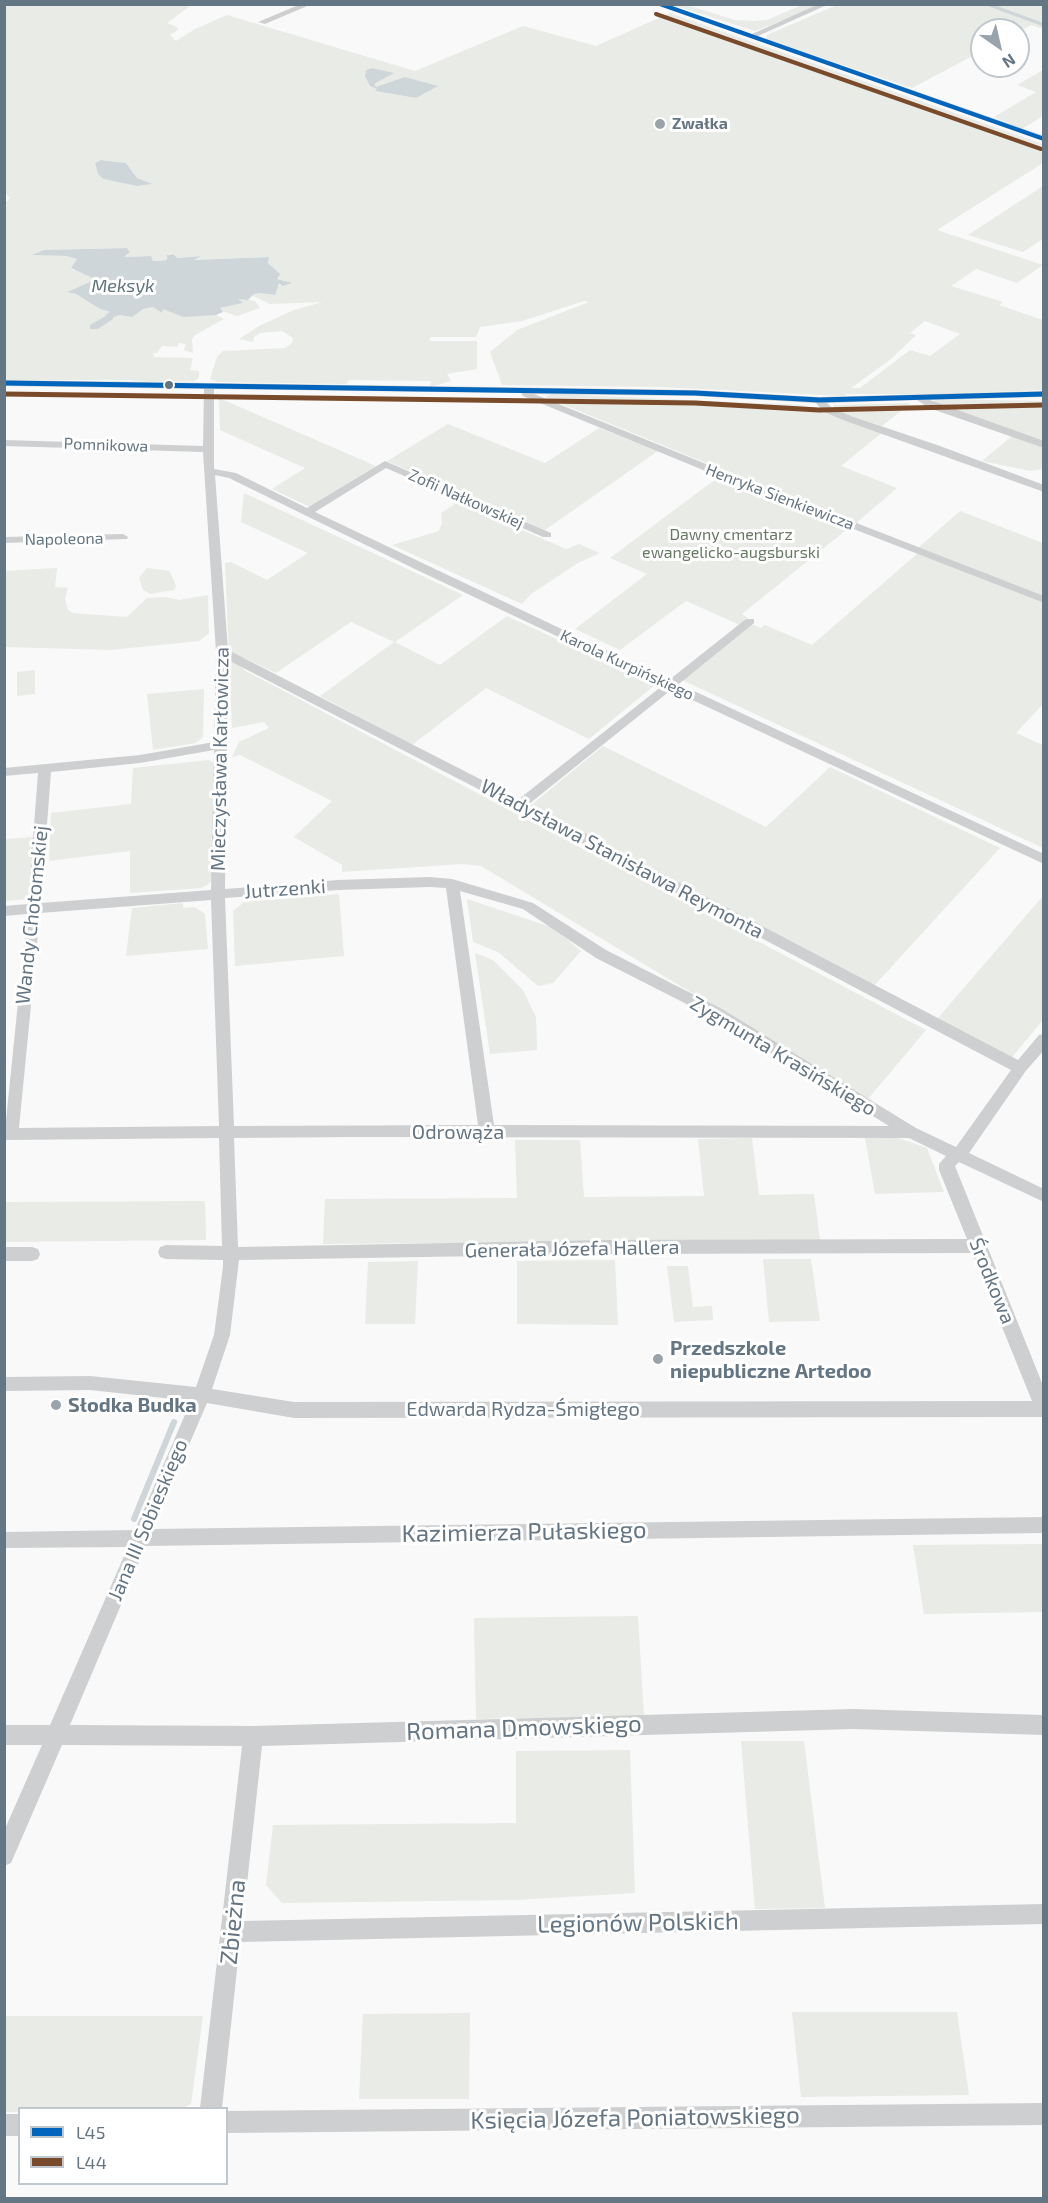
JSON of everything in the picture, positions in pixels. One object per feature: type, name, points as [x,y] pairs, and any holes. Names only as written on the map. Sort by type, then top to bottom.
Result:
[{"type":"street","points":[[262,22],[309,4]]},
{"type":"street","points":[[659,4],[1044,139]]},
{"type":"street","points":[[752,37],[826,4]]},
{"type":"street","points":[[4,383],[694,393],[819,400],[1044,394]]},
{"type":"street","name":"Mieczysława Karłowicza","points":[[209,386],[208,449],[222,652],[218,894],[225,1133]]},
{"type":"street","name":"Henryka Sienkiewicza","points":[[518,390],[729,477],[1044,600]]},
{"type":"street","points":[[920,398],[933,406],[1044,445]]},
{"type":"street","points":[[819,400],[828,410],[847,418],[936,448],[1044,489]]},
{"type":"street","name":"Pomnikowa","points":[[4,443],[208,449]]},
{"type":"street","name":"Zofii Nałkowskiej","points":[[307,512],[385,464],[547,535]]},
{"type":"street","name":"Karola Kurpińskiego","points":[[210,471],[232,476],[669,685],[1044,860]]},
{"type":"street","name":"Napoleona","points":[[4,540],[123,537]]},
{"type":"street","points":[[520,805],[750,621]]},
{"type":"street","name":"Władysława Stanisława Reymonta","points":[[222,652],[520,805],[1020,1068]]},
{"type":"street","points":[[4,772],[140,759],[220,745]]},
{"type":"street","name":"Wandy Chotomskiej","points":[[8,1134],[40,849],[45,768]]},
{"type":"street","points":[[452,884],[487,1132]]},
{"type":"street","name":"Jutrzenki","points":[[4,911],[338,885],[452,884],[528,906]]},
{"type":"street","name":"Zygmunta Krasińskiego","points":[[528,906],[601,954],[717,1012],[911,1132],[1044,1196]]},
{"type":"street","points":[[957,1155],[967,1146],[1020,1068],[1044,1039]]},
{"type":"street","name":"Odrowąża","points":[[8,1134],[911,1132]]},
{"type":"street","name":"Jana III Sobieskiego","points":[[4,1856],[202,1395],[222,1335],[230,1253],[225,1133]]},
{"type":"street","name":"Środkowa","points":[[957,1155],[947,1164],[947,1170],[1043,1409]]},
{"type":"street","name":"Generała Józefa Hallera","points":[[166,1252],[978,1246]]},
{"type":"street","points":[[4,1254],[32,1254]]},
{"type":"street","name":"Edwarda Rydza-Śmigłego","points":[[4,1384],[90,1383],[202,1395],[294,1410],[1043,1409]]},
{"type":"street","name":"Kazimierza Pułaskiego","points":[[4,1540],[1044,1525]]},
{"type":"street","name":"Romana Dmowskiego","points":[[4,1735],[253,1736],[854,1719],[1044,1725]]},
{"type":"street","name":"Zbieżna","points":[[211,2107],[233,1932],[253,1736]]},
{"type":"street","name":"Legionów Polskich","points":[[233,1932],[1044,1914]]},
{"type":"street","name":"Księcia Józefa Poniatowskiego","points":[[228,2122],[1044,2114]]},
{"type":"green space","points":[[4,5],[191,5],[167,23],[177,27],[178,30],[170,35],[176,41],[195,29],[227,15],[415,71],[523,26],[596,46],[670,13],[1043,144],[1043,163],[937,230],[1043,265],[1017,283],[976,269],[951,286],[1003,302],[999,305],[1043,320],[1043,390],[847,394],[844,396],[659,387],[502,385],[490,352],[517,330],[589,302],[584,301],[522,321],[480,327],[476,337],[430,337],[430,341],[477,341],[477,369],[447,374],[451,381],[430,387],[431,381],[349,380],[346,384],[218,382],[210,379],[217,357],[223,351],[285,348],[292,343],[293,338],[282,331],[260,333],[254,337],[253,342],[239,339],[259,326],[294,310],[323,302],[270,304],[253,296],[251,292],[259,288],[266,286],[271,295],[274,295],[279,283],[282,283],[279,285],[282,286],[293,283],[277,279],[279,274],[268,263],[269,257],[192,260],[200,256],[176,258],[172,253],[168,254],[167,260],[153,261],[151,256],[123,257],[130,252],[127,248],[44,250],[33,255],[66,256],[77,259],[71,269],[94,277],[92,281],[67,292],[76,294],[100,309],[112,313],[106,315],[112,318],[119,315],[131,317],[143,309],[153,307],[162,313],[163,308],[183,317],[198,314],[216,315],[224,319],[195,335],[192,339],[193,353],[184,350],[186,344],[179,343],[177,347],[162,346],[157,353],[153,353],[154,357],[193,358],[190,370],[199,371],[199,378],[194,381],[146,382],[5,380],[4,204],[10,198],[4,192]],"holes":[[[372,68],[393,73],[373,84],[376,87],[382,87],[405,77],[437,86],[416,98],[376,91],[377,89],[370,86],[365,75],[366,70]],[[101,160],[126,163],[137,178],[153,184],[137,186],[103,179],[98,174],[95,163]],[[925,321],[960,334],[930,356],[910,350],[860,388],[851,388],[891,359],[916,335],[910,333]]]},
{"type":"green space","points":[[673,5],[686,5],[735,20],[754,21],[767,20],[802,5],[822,5],[755,31]]},
{"type":"green space","points":[[837,5],[1043,5],[1043,29],[1030,26],[1030,18],[970,18],[970,57],[912,88],[766,39],[767,35]]},
{"type":"green space","points":[[1043,70],[1043,116],[1022,129],[994,117],[1036,92],[1017,85]]},
{"type":"green space","points":[[1043,186],[1043,239],[1023,252],[968,235]]},
{"type":"green space","points":[[237,299],[255,301],[260,308],[237,316],[219,310],[243,303]]},
{"type":"green space","points":[[552,394],[801,405],[883,432],[841,466],[897,488],[855,524],[545,397]]},
{"type":"green space","points":[[219,398],[376,466],[310,507],[272,489],[305,468],[220,430]]},
{"type":"green space","points":[[936,399],[1043,401],[1043,442],[933,402]]},
{"type":"green space","points":[[911,403],[882,426],[833,410],[834,405]]},
{"type":"green space","points":[[448,424],[545,463],[599,428],[658,451],[545,530],[387,461]]},
{"type":"green space","points":[[1012,436],[1043,446],[1043,469],[1030,471],[982,461]]},
{"type":"green space","name":"Dawny cmentarz ewangelicko-augsburski","points":[[720,476],[850,527],[742,614],[748,618],[740,625],[686,601],[620,650],[575,629],[647,574],[610,558]]},
{"type":"green space","points":[[244,493],[463,595],[395,642],[440,665],[507,616],[655,685],[589,739],[486,688],[412,745],[320,696],[394,642],[351,622],[276,673],[244,658],[244,670],[926,1030],[868,1099],[481,866],[462,864],[342,872],[342,865],[294,837],[332,801],[240,755],[232,757],[239,742],[269,728],[264,722],[232,728],[225,563],[231,562],[267,580],[308,553],[241,522]]},
{"type":"green space","points":[[458,502],[566,549],[579,544],[600,553],[578,563],[531,594],[522,604],[392,545],[439,531],[442,523],[441,513]]},
{"type":"green space","points":[[960,511],[1043,543],[1043,598],[918,548]]},
{"type":"green space","points":[[918,553],[1043,603],[1043,704],[1016,733],[1043,745],[1043,848],[682,680],[751,624],[761,628],[765,625],[812,645]]},
{"type":"green space","points":[[57,568],[55,587],[68,588],[65,599],[68,610],[73,613],[127,617],[147,598],[165,597],[179,600],[208,595],[209,633],[199,641],[110,650],[5,647],[5,571]]},
{"type":"green space","points":[[147,568],[170,571],[176,586],[174,590],[150,594],[143,590],[139,578]]},
{"type":"green space","points":[[35,670],[35,694],[17,696],[17,672]]},
{"type":"green space","points":[[204,689],[203,737],[196,743],[153,750],[147,694]]},
{"type":"green space","points":[[603,746],[766,827],[830,767],[1000,848],[874,986],[530,806]]},
{"type":"green space","points":[[209,760],[215,764],[212,881],[207,885],[201,888],[130,893],[130,851],[49,861],[51,813],[131,804],[133,768]]},
{"type":"green space","points":[[34,837],[28,899],[5,901],[5,839]]},
{"type":"green space","points":[[339,894],[344,956],[235,966],[233,911],[244,902]]},
{"type":"green space","points":[[1043,896],[1043,1020],[1012,1057],[937,1019]]},
{"type":"green space","points":[[467,899],[554,928],[581,951],[553,983],[538,986],[498,952],[473,942]]},
{"type":"green space","points":[[183,903],[183,908],[195,907],[205,914],[208,949],[126,956],[132,908]]},
{"type":"green space","points":[[475,953],[493,960],[523,990],[536,1017],[537,1050],[490,1054]]},
{"type":"green space","points":[[895,1137],[927,1148],[944,1192],[875,1194],[865,1138]]},
{"type":"green space","points":[[752,1138],[759,1195],[814,1194],[820,1240],[323,1244],[325,1199],[517,1198],[515,1140],[580,1140],[584,1197],[704,1196],[698,1139]]},
{"type":"green space","points":[[205,1201],[206,1240],[5,1242],[5,1202]]},
{"type":"green space","points":[[763,1259],[811,1259],[820,1321],[769,1322]]},
{"type":"green space","points":[[615,1260],[618,1325],[517,1324],[517,1261]]},
{"type":"green space","points":[[418,1261],[415,1324],[365,1324],[368,1262]]},
{"type":"green space","points":[[667,1266],[688,1266],[693,1307],[712,1306],[713,1320],[674,1322]]},
{"type":"green space","points":[[1043,1544],[1043,1612],[924,1614],[913,1545]]},
{"type":"green space","points":[[638,1616],[644,1716],[476,1719],[474,1618]]},
{"type":"green space","points":[[741,1741],[804,1741],[825,1908],[755,1909]]},
{"type":"green space","points":[[630,1750],[635,1893],[517,1900],[282,1903],[266,1885],[273,1825],[516,1823],[516,1751]]},
{"type":"green space","points":[[792,2012],[957,2012],[969,2095],[801,2097]]},
{"type":"green space","points":[[470,2013],[469,2099],[359,2099],[363,2014]]},
{"type":"green space","points":[[4,2016],[203,2016],[191,2104],[185,2107],[18,2107],[18,2112],[5,2112]]},
{"type":"water","points":[[372,68],[394,73],[374,84],[376,87],[405,77],[438,86],[416,98],[375,91],[377,89],[370,86],[365,76],[366,70]]},
{"type":"water","points":[[101,160],[126,163],[137,178],[153,184],[137,186],[103,179],[98,174],[95,163]]},
{"type":"water","name":"Meksyk","points":[[127,248],[130,252],[124,257],[151,256],[153,261],[167,260],[167,255],[173,254],[177,258],[201,256],[194,260],[269,257],[268,263],[280,274],[277,279],[293,283],[282,286],[279,283],[275,295],[260,293],[254,294],[248,300],[238,299],[243,303],[220,308],[223,312],[216,315],[183,317],[163,309],[162,313],[153,307],[143,309],[132,317],[119,315],[112,318],[105,315],[110,312],[100,309],[76,294],[67,292],[92,281],[93,278],[71,268],[77,259],[66,256],[32,255],[44,250]]},
{"type":"waterway","points":[[987,4],[1044,25]]},
{"type":"waterway","points":[[94,327],[109,317]]},
{"type":"waterway","points":[[134,1519],[174,1422]]},
{"type":"transit line","name":"L45","points":[[660,4],[1044,139]]},
{"type":"transit line","name":"L44","points":[[656,14],[1041,149]]},
{"type":"transit line","name":"L45","points":[[4,383],[695,393],[819,400],[1044,394]]},
{"type":"transit line","name":"L44","points":[[4,394],[695,403],[819,410],[1044,405]]},
{"type":"place","name":"Zwałka","points":[[660,124]]},
{"type":"place","name":"Przedszkole niepubliczne Artedoo","points":[[658,1359]]},
{"type":"place","name":"Słodka Budka","points":[[56,1405]]}]
